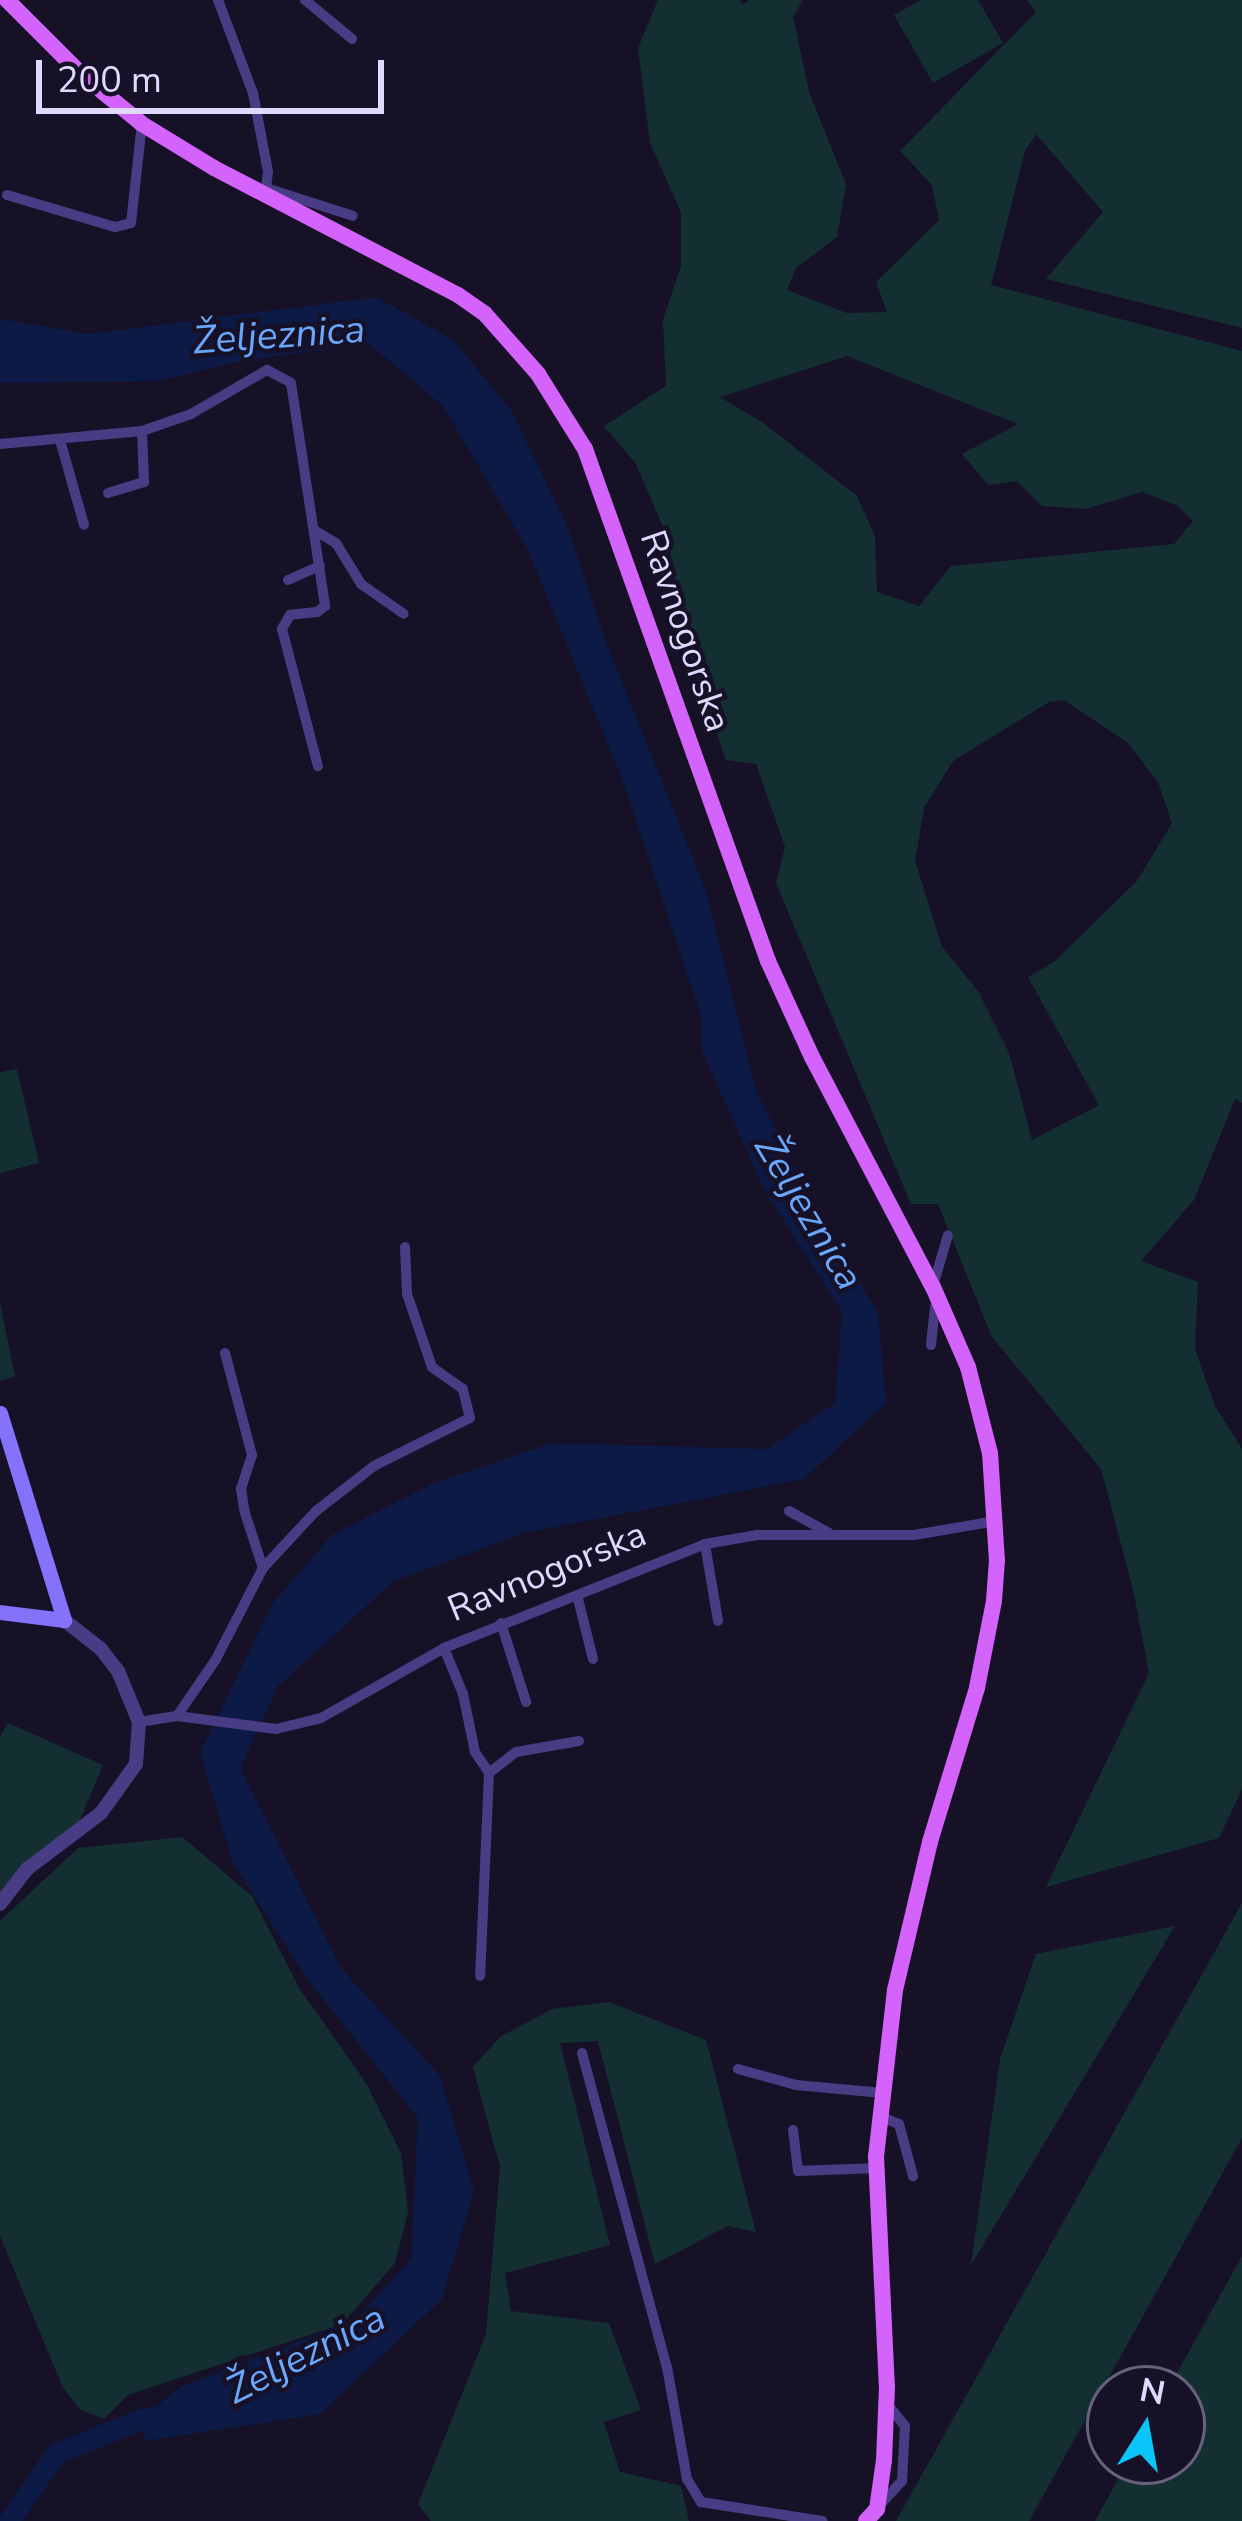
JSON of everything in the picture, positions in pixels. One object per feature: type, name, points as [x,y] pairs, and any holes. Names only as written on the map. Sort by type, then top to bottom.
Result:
[{"type":"main road","name":"Ravnogorska","points":[[5,5],[142,124],[485,314],[561,407],[585,449],[611,516],[768,962],[812,1057],[933,1287],[981,1410],[996,1521],[988,1640],[895,1990],[883,2092],[877,2168],[886,2402],[871,2515]]},
{"type":"main road","points":[[0,1413],[64,1620],[0,1612]]},
{"type":"street","points":[[218,0],[253,93],[265,191],[353,216]]},
{"type":"street","points":[[305,0],[352,39]]},
{"type":"street","points":[[7,195],[115,227],[131,223],[142,124]]},
{"type":"street","points":[[0,445],[142,431],[191,414],[267,370],[291,383],[325,606],[317,612],[290,615],[282,629],[318,766]]},
{"type":"street","points":[[108,493],[144,482],[142,431]]},
{"type":"street","points":[[60,440],[84,526]]},
{"type":"street","points":[[314,530],[336,544],[362,584],[404,614]]},
{"type":"street","points":[[287,580],[320,566]]},
{"type":"street","points":[[931,1345],[938,1312],[930,1294],[948,1235]]},
{"type":"street","points":[[183,1718],[263,1568],[316,1511],[374,1466],[470,1418],[464,1389],[432,1367],[407,1294],[405,1247]]},
{"type":"street","points":[[225,1353],[252,1455],[241,1489],[263,1568]]},
{"type":"street","points":[[789,1511],[832,1535]]},
{"type":"street","name":"Ravnogorska","points":[[139,1722],[183,1718],[276,1729],[321,1718],[384,1678],[444,1648],[705,1544],[757,1535],[914,1535],[996,1521]]},
{"type":"street","points":[[705,1544],[718,1621]]},
{"type":"street","points":[[577,1594],[593,1659]]},
{"type":"street","points":[[0,1904],[27,1869],[101,1813],[136,1764],[139,1722],[118,1671],[101,1649],[64,1620]]},
{"type":"street","points":[[501,1623],[526,1702]]},
{"type":"street","points":[[444,1648],[464,1694],[475,1753],[489,1773],[480,1976]]},
{"type":"street","points":[[489,1773],[517,1752],[579,1741]]},
{"type":"street","points":[[582,2053],[668,2367],[687,2479],[701,2502],[823,2521]]},
{"type":"street","points":[[739,2069],[796,2084],[883,2092]]},
{"type":"street","points":[[881,2117],[898,2124],[913,2176]]},
{"type":"street","points":[[794,2129],[798,2171],[877,2168]]},
{"type":"green space","points":[[658,0],[740,0],[743,5],[749,0],[803,0],[793,17],[809,92],[846,184],[837,237],[796,268],[787,290],[847,313],[887,312],[876,282],[939,220],[932,185],[900,151],[1036,12],[1027,0],[1242,0],[1242,328],[1046,279],[1103,212],[1036,134],[1025,151],[991,285],[1242,351],[1242,1103],[1235,1099],[1194,1200],[1141,1261],[1198,1282],[1195,1349],[1215,1406],[1242,1449],[1242,1789],[1219,1838],[1046,1887],[1149,1673],[1133,1589],[1101,1469],[992,1337],[938,1204],[911,1204],[776,883],[785,847],[756,764],[726,760],[689,652],[667,536],[636,464],[604,426],[666,386],[663,320],[681,266],[681,212],[650,143],[638,48]],"holes":[[[847,356],[1018,424],[962,454],[988,485],[1017,481],[1042,506],[1086,509],[1142,492],[1178,506],[1193,521],[1174,544],[951,566],[919,606],[877,592],[875,536],[857,496],[762,422],[720,397]],[[1064,700],[1128,743],[1158,782],[1172,823],[1137,881],[1054,962],[1028,977],[1099,1105],[1032,1140],[1009,1053],[978,991],[942,947],[915,861],[924,808],[953,761],[1049,702]]]},
{"type":"green space","points":[[921,0],[978,0],[1003,43],[933,83],[894,15]]},
{"type":"green space","points":[[17,1069],[39,1163],[0,1173],[0,1072]]},
{"type":"green space","points":[[0,1303],[15,1376],[0,1381]]},
{"type":"green space","points":[[8,1723],[103,1765],[79,1822],[0,1897],[0,1737]]},
{"type":"green space","points":[[182,1837],[252,1896],[299,1988],[366,2083],[401,2153],[408,2212],[395,2263],[342,2324],[128,2395],[104,2419],[81,2410],[63,2388],[0,2236],[0,1921],[78,1848]]},
{"type":"green space","points":[[1242,1903],[1242,2138],[1116,2365],[1086,2365],[1086,2419],[1029,2521],[896,2521]]},
{"type":"green space","points":[[1175,1926],[971,2265],[1000,2059],[1036,1954]]},
{"type":"green space","points":[[609,2002],[706,2040],[756,2232],[728,2226],[655,2264],[598,2041],[560,2043],[610,2245],[505,2273],[511,2311],[609,2323],[641,2410],[604,2422],[620,2472],[681,2486],[689,2521],[431,2521],[418,2504],[486,2334],[500,2167],[473,2067],[500,2037],[552,2009]]},
{"type":"green space","points":[[1242,2256],[1242,2521],[1095,2521],[1115,2485],[1206,2485],[1206,2365],[1181,2365]]},
{"type":"water","points":[[377,297],[453,340],[511,410],[568,528],[605,640],[706,891],[756,1090],[822,1222],[878,1313],[886,1403],[804,1479],[524,1533],[394,1581],[278,1686],[240,1768],[341,1968],[440,2076],[474,2191],[442,2299],[320,2414],[145,2441],[141,2419],[180,2387],[356,2319],[411,2259],[418,2118],[308,1980],[233,1863],[200,1753],[273,1603],[332,1535],[434,1483],[551,1443],[767,1449],[835,1403],[842,1312],[765,1191],[702,1051],[701,1016],[623,781],[527,548],[442,405],[368,343],[241,361],[158,381],[0,383],[0,319],[88,334]]},
{"type":"waterway","name":"Željeznica","points":[[9,2521],[55,2454],[141,2419],[170,2414]]}]
